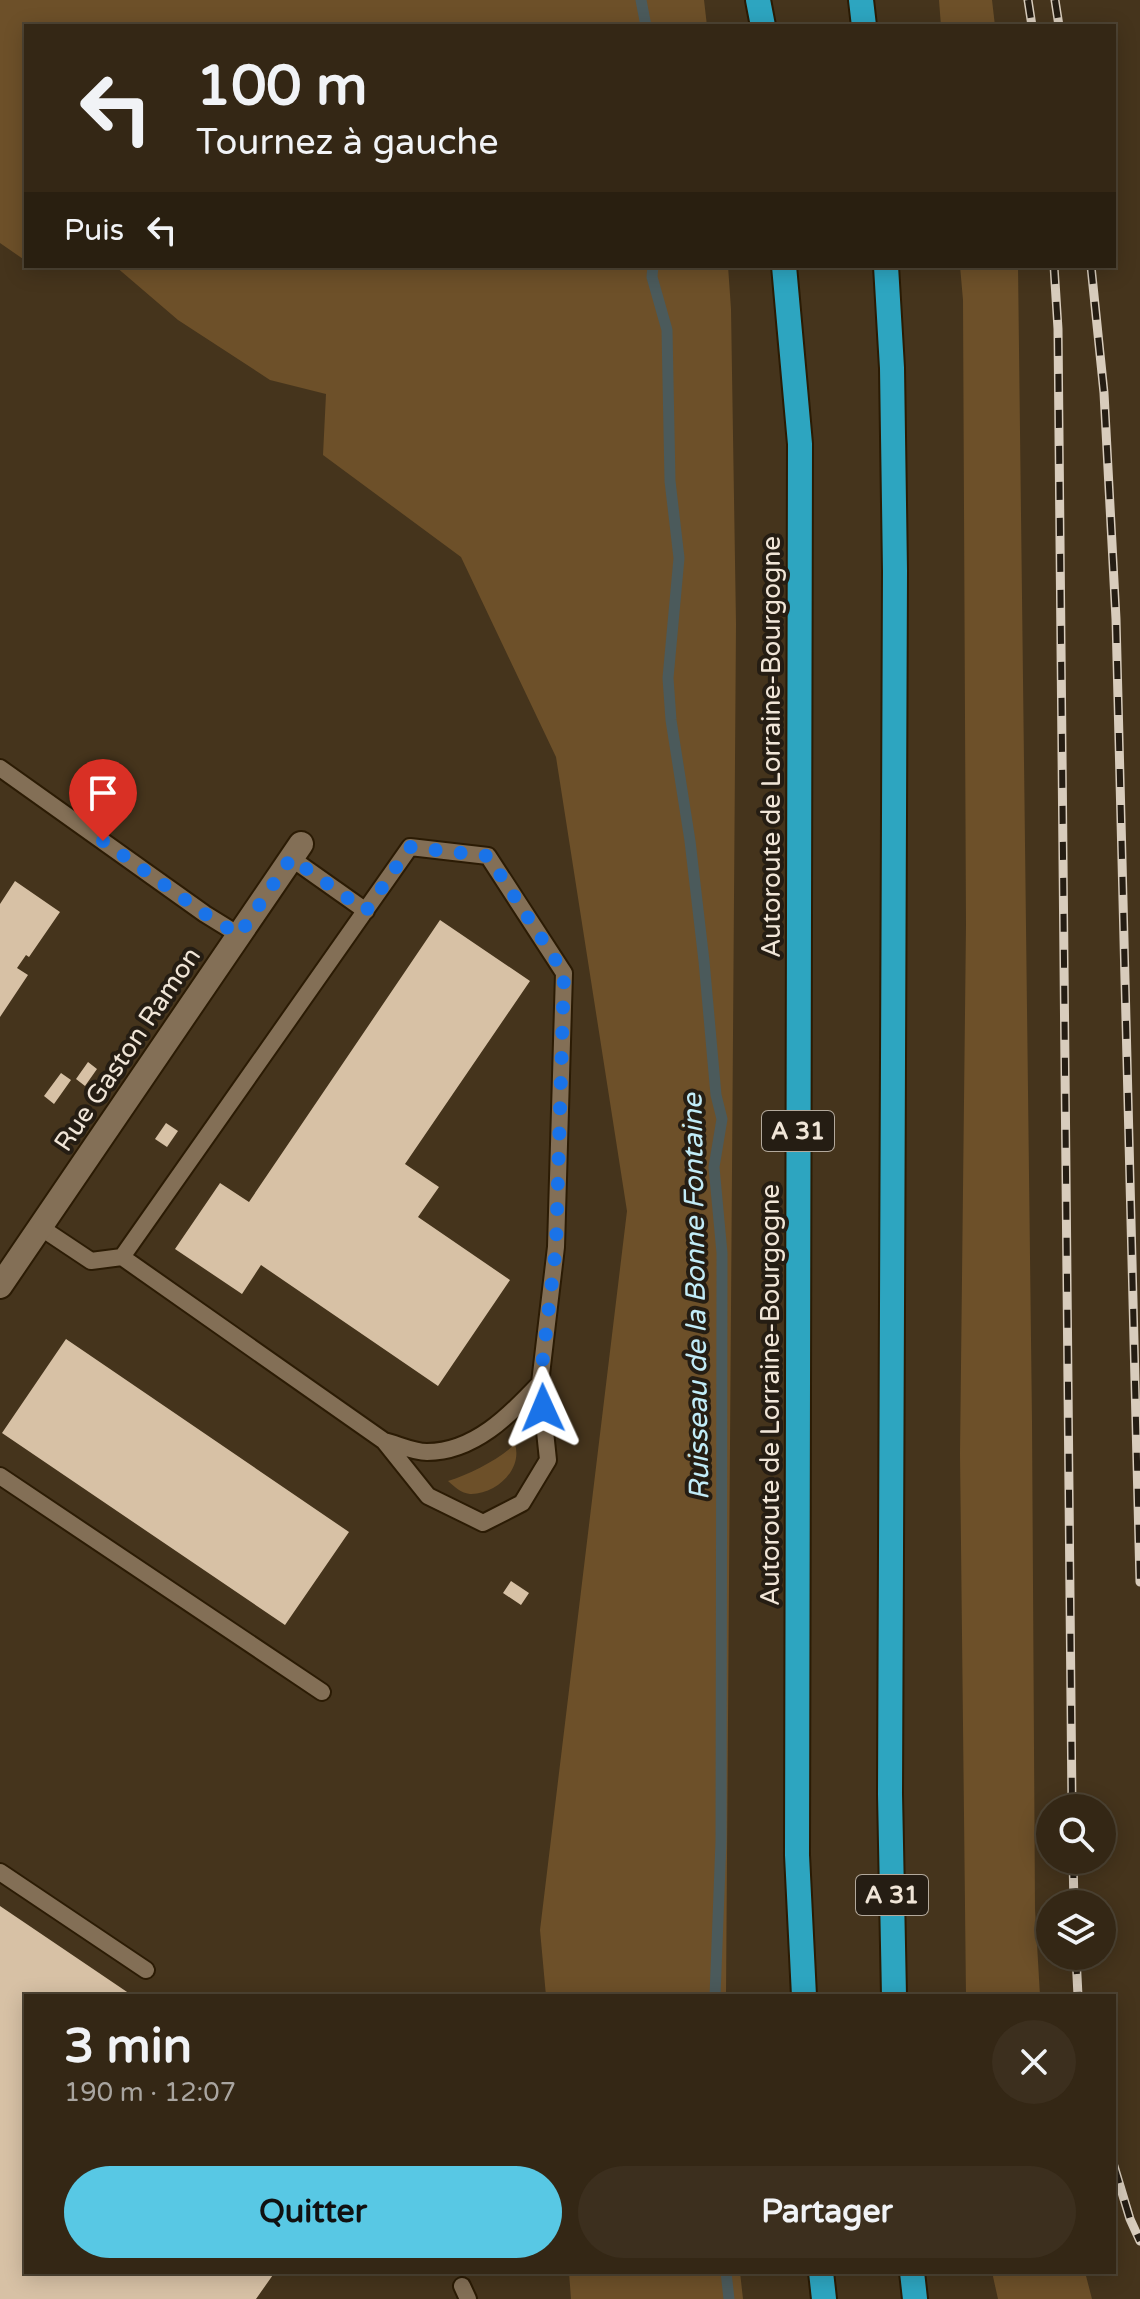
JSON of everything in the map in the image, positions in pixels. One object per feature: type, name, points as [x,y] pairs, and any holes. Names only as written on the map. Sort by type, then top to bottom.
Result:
[{"type":"highway","points":[[758,0],[763,24]]},
{"type":"highway","points":[[861,0],[864,24]]},
{"type":"highway","name":"Autoroute de Lorraine-Bourgogne","points":[[784,268],[800,444],[797,1855],[804,1994]]},
{"type":"highway","name":"A 31","points":[[886,268],[892,368],[895,571],[890,1794],[894,1994]]},
{"type":"highway","points":[[821,2274],[824,2299]]},
{"type":"highway","points":[[912,2274],[915,2299]]},
{"type":"street","name":"Rue Gaston Ramon","points":[[0,1286],[296,851]]},
{"type":"lane","points":[[0,768],[239,935]]},
{"type":"lane","points":[[40,1227],[91,1261],[122,1257],[384,1441],[428,1496],[483,1523],[522,1503],[548,1460],[540,1383],[556,1247],[564,973],[488,856],[410,847],[122,1257]]},
{"type":"lane","points":[[296,851],[366,911]]},
{"type":"lane","points":[[384,1441],[426,1452],[468,1444],[512,1412],[540,1383]]},
{"type":"lane","points":[[0,1476],[322,1692]]},
{"type":"lane","points":[[0,1872],[146,1970]]},
{"type":"shaded area","points":[[0,0],[704,0],[707,24],[24,24],[24,260],[0,243]]},
{"type":"shaded area","points":[[939,0],[992,0],[995,24],[941,24]]},
{"type":"shaded area","points":[[117,268],[728,268],[736,624],[726,1994],[546,1994],[540,1930],[627,1211],[556,757],[461,557],[323,455],[326,394],[270,380],[178,320]]},
{"type":"shaded area","points":[[960,268],[1018,268],[1035,1909],[1036,1970],[1039,1970],[1040,1994],[966,1994],[960,1454],[966,925],[963,300]]},
{"type":"shaded area","points":[[515,1444],[515,1463],[511,1472],[489,1490],[470,1494],[448,1481],[483,1466]]},
{"type":"shaded area","points":[[569,2274],[740,2274],[743,2299],[571,2299]]},
{"type":"shaded area","points":[[992,2274],[1086,2274],[1092,2299],[998,2299]]},
{"type":"building","points":[[15,881],[60,912],[29,957],[26,955],[17,968],[28,975],[0,1017],[0,904]]},
{"type":"building","points":[[440,920],[530,981],[405,1164],[439,1187],[418,1217],[510,1280],[438,1386],[261,1265],[242,1294],[175,1249],[220,1183],[249,1202]]},
{"type":"building","points":[[88,1062],[97,1069],[85,1086],[76,1079]]},
{"type":"building","points":[[61,1073],[71,1080],[54,1104],[44,1096]]},
{"type":"building","points":[[166,1123],[178,1131],[167,1147],[155,1139]]},
{"type":"building","points":[[66,1339],[349,1532],[285,1625],[2,1433]]},
{"type":"building","points":[[511,1581],[529,1593],[521,1605],[503,1593]]},
{"type":"building","points":[[0,1906],[130,1994],[24,1994],[24,2274],[274,2274],[256,2299],[0,2299]]},
{"type":"waterway","name":"Ruisseau de la Bonne Fontaine","points":[[641,0],[646,24]]},
{"type":"waterway","name":"Ruisseau de la Bonne Fontaine","points":[[653,268],[652,277],[667,330],[670,481],[679,558],[668,678],[671,720],[690,841],[716,1095],[722,1119],[714,1167],[722,1253],[721,1841],[715,1994]]},
{"type":"waterway","name":"Ruisseau de la Bonne Fontaine","points":[[726,2274],[729,2299]]},
{"type":"railway","points":[[1028,0],[1032,24]]},
{"type":"railway","points":[[1055,0],[1059,24]]},
{"type":"railway","points":[[1054,268],[1058,329],[1072,1794]]},
{"type":"railway","points":[[1091,268],[1104,393],[1116,619],[1140,1582]]},
{"type":"railway","points":[[1073,1874],[1074,1890]]},
{"type":"railway","points":[[1077,1970],[1078,1994]]},
{"type":"railway","points":[[1116,2173],[1140,2241]]},
{"type":"route","points":[[103,841],[239,935],[291,858],[366,911],[410,847],[488,856],[564,973],[556,1247],[540,1383],[543,1408]]}]
